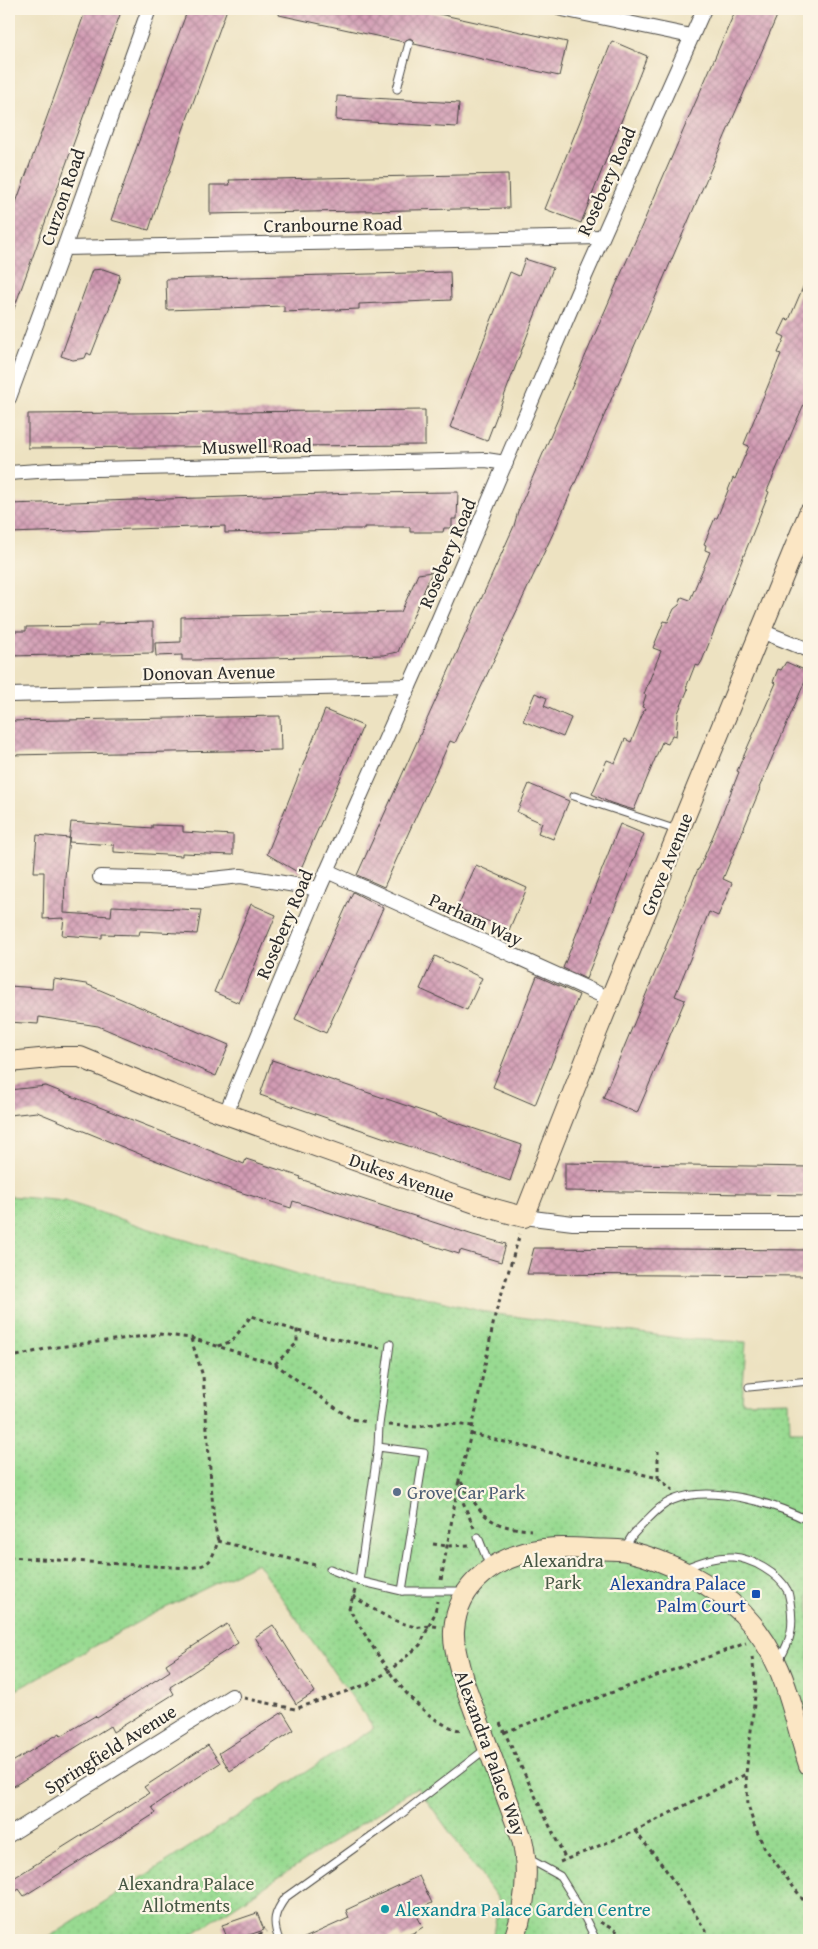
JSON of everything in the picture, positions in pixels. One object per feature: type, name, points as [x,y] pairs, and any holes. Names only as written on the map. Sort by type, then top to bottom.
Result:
[{"type":"street","name":"Curzon Road","points":[[9,398],[149,9]]},
{"type":"street","points":[[562,9],[691,36]]},
{"type":"street","name":"Rosebery Road","points":[[226,1113],[319,889],[410,686],[602,237],[704,9]]},
{"type":"street","name":"Cranbourne Road","points":[[64,248],[602,237]]},
{"type":"street","name":"Muswell Road","points":[[9,473],[52,470],[486,460],[506,463]]},
{"type":"street","name":"Grove Avenue","points":[[524,1217],[610,999],[809,513]]},
{"type":"street","points":[[761,631],[809,650]]},
{"type":"street","name":"Donovan Avenue","points":[[9,695],[410,686]]},
{"type":"street","name":"Parham Way","points":[[327,871],[610,999]]},
{"type":"street","points":[[100,877],[204,880],[241,876],[319,889]]},
{"type":"street","name":"Dukes Avenue","points":[[9,1062],[80,1057],[170,1094],[438,1190],[487,1207],[524,1217],[572,1223],[809,1223]]},
{"type":"street","name":"Alexandra Palace Way","points":[[514,1940],[520,1921],[526,1886],[526,1858],[522,1839],[462,1680],[456,1654],[454,1631],[459,1610],[467,1591],[477,1578],[490,1568],[507,1558],[546,1548],[625,1551],[651,1558],[680,1570],[722,1595],[744,1615],[756,1640],[777,1662],[794,1706],[809,1765]]},
{"type":"street","name":"Springfield Avenue","points":[[9,1834],[232,1696]]},
{"type":"lane","points":[[397,89],[408,43]]},
{"type":"lane","points":[[574,796],[680,831]]},
{"type":"lane","points":[[358,1583],[378,1447],[379,1425],[390,1347]]},
{"type":"lane","points":[[749,1387],[809,1381]]},
{"type":"lane","points":[[378,1447],[424,1453],[402,1591]]},
{"type":"lane","points":[[625,1551],[628,1539],[656,1511],[672,1500],[684,1497],[710,1494],[744,1498],[798,1515],[809,1521]]},
{"type":"lane","points":[[477,1541],[490,1568]]},
{"type":"lane","points":[[680,1570],[711,1558],[735,1557],[755,1562],[770,1572],[787,1590],[792,1615],[792,1628],[788,1646],[777,1662]]},
{"type":"lane","points":[[330,1569],[358,1583],[402,1591],[467,1591]]},
{"type":"lane","points":[[279,1940],[274,1928],[277,1910],[286,1897],[395,1819],[488,1748]]},
{"type":"lane","points":[[526,1858],[560,1876],[581,1910],[596,1940]]},
{"type":"path","points":[[232,1696],[295,1709],[368,1684],[389,1671],[420,1645],[435,1613],[459,1480],[473,1426],[495,1315],[524,1217]]},
{"type":"path","points":[[217,1346],[232,1341],[251,1316],[297,1331],[390,1347]]},
{"type":"path","points":[[275,1364],[297,1343],[297,1326]]},
{"type":"path","points":[[9,1358],[49,1348],[160,1334],[191,1338],[275,1364],[351,1419],[379,1425],[418,1427],[440,1423],[473,1426]]},
{"type":"path","points":[[9,1557],[187,1568],[203,1567],[212,1558],[218,1541],[214,1522],[203,1376],[191,1338]]},
{"type":"path","points":[[471,1434],[658,1478],[684,1497]]},
{"type":"path","points":[[658,1451],[658,1478]]},
{"type":"path","points":[[459,1480],[483,1515],[497,1525],[509,1529],[531,1530]]},
{"type":"path","points":[[433,1544],[447,1546],[477,1541],[463,1502],[459,1480]]},
{"type":"path","points":[[218,1541],[330,1569]]},
{"type":"path","points":[[358,1583],[349,1609],[389,1671],[418,1705],[436,1719],[456,1730],[467,1731]]},
{"type":"path","points":[[353,1596],[391,1619],[418,1627],[429,1624]]},
{"type":"path","points":[[505,1732],[756,1640],[756,1687],[746,1774],[748,1805],[754,1825],[764,1847],[809,1908]]},
{"type":"path","name":"Alexandra Palace Way","points":[[499,1722],[566,1860]]},
{"type":"path","points":[[559,1863],[635,1831],[746,1774]]},
{"type":"path","points":[[635,1831],[664,1867],[712,1940]]},
{"type":"path","points":[[596,1919],[632,1940]]},
{"type":"path","points":[[245,1937],[249,1940],[274,1928]]},
{"type":"green space","name":"Alexandra Park","points":[[9,1196],[65,1201],[168,1235],[315,1279],[408,1293],[489,1313],[686,1339],[746,1342],[742,1402],[789,1401],[790,1432],[809,1432],[809,1940],[492,1940],[499,1900],[417,1787],[183,1940],[45,1940],[374,1728],[257,1563],[147,1617],[9,1694]]},
{"type":"building","points":[[86,9],[122,9],[11,317],[9,317],[9,222]]},
{"type":"building","points":[[188,9],[227,9],[149,230],[111,220],[146,121]]},
{"type":"building","points":[[280,9],[416,9],[567,42],[559,76],[414,44],[410,38],[404,42],[279,15]]},
{"type":"building","points":[[736,9],[780,9],[556,527],[455,743],[450,741],[384,887],[357,875],[514,526],[518,511]]},
{"type":"building","points":[[612,41],[647,56],[581,223],[545,209]]},
{"type":"building","points":[[337,96],[459,103],[457,127],[336,120]]},
{"type":"building","points":[[508,174],[509,208],[210,214],[210,185],[230,185],[229,180]]},
{"type":"building","points":[[525,259],[553,268],[487,441],[450,427],[510,272],[519,276]]},
{"type":"building","points":[[103,269],[120,275],[117,288],[91,355],[87,353],[85,358],[73,360],[61,356],[92,270]]},
{"type":"building","points":[[450,272],[451,300],[359,304],[359,309],[284,312],[284,306],[167,310],[166,279]]},
{"type":"building","points":[[809,273],[809,392],[767,491],[769,492],[702,661],[699,666],[695,665],[686,688],[688,689],[678,713],[676,736],[672,735],[668,744],[662,742],[634,810],[611,803],[592,794],[607,760],[615,763],[625,739],[631,742],[645,708],[642,707],[646,695],[644,694],[661,651],[653,648],[664,621],[668,622],[682,597],[690,600],[710,552],[705,550],[706,545],[704,544],[749,446],[744,444],[781,354],[778,353],[785,337],[779,334],[786,319],[789,320]]},
{"type":"building","points":[[425,410],[425,445],[28,448],[28,414]]},
{"type":"building","points":[[458,492],[457,519],[452,519],[452,528],[444,528],[443,532],[410,532],[410,527],[364,527],[364,529],[342,530],[225,533],[225,526],[9,533],[9,504],[357,493]]},
{"type":"building","points":[[432,572],[398,652],[383,655],[196,660],[182,660],[182,655],[156,656],[155,643],[181,642],[181,617],[401,612],[418,574]]},
{"type":"building","points":[[153,622],[153,653],[9,656],[9,631],[26,631],[26,627],[98,626],[98,623]]},
{"type":"building","points":[[786,662],[809,672],[759,788],[723,879],[732,883],[718,916],[709,912],[675,996],[685,1000],[637,1113],[603,1098],[723,812],[739,772],[737,771],[776,683],[773,682],[778,669],[781,670]]},
{"type":"building","points":[[535,693],[547,698],[544,706],[571,718],[563,737],[523,721]]},
{"type":"building","points":[[325,710],[363,726],[299,873],[267,854]]},
{"type":"building","points":[[280,716],[281,750],[9,755],[9,721]]},
{"type":"building","points":[[529,784],[569,801],[553,839],[538,833],[542,823],[517,812]]},
{"type":"building","points":[[71,822],[152,828],[152,825],[183,826],[183,832],[233,835],[233,855],[182,853],[182,856],[114,852],[114,845],[69,842]]},
{"type":"building","points":[[620,824],[644,834],[586,979],[563,968]]},
{"type":"building","points":[[37,835],[69,838],[64,913],[111,916],[112,906],[201,910],[197,934],[140,931],[139,935],[102,934],[102,938],[62,935],[64,918],[43,919],[44,872],[34,872]]},
{"type":"building","points":[[476,865],[527,888],[509,930],[457,908]]},
{"type":"building","points":[[353,892],[383,908],[326,1033],[295,1019]]},
{"type":"building","points":[[251,904],[276,915],[239,1003],[214,992]]},
{"type":"building","points":[[435,956],[482,978],[467,1010],[420,989]]},
{"type":"building","points":[[537,976],[579,995],[535,1105],[493,1087]]},
{"type":"building","points":[[54,979],[86,984],[229,1045],[216,1076],[98,1026],[39,1017],[38,1024],[9,1022],[9,986],[53,989]]},
{"type":"building","points":[[272,1060],[522,1145],[510,1181],[260,1095]]},
{"type":"building","points":[[46,1086],[244,1164],[246,1159],[301,1177],[300,1179],[506,1244],[501,1262],[460,1250],[459,1254],[293,1201],[291,1208],[230,1189],[37,1112],[9,1115],[9,1090]]},
{"type":"building","points":[[565,1163],[809,1167],[809,1195],[565,1191]]},
{"type":"building","points":[[534,1248],[809,1250],[809,1276],[527,1274]]},
{"type":"building","points":[[227,1624],[238,1643],[170,1687],[174,1694],[113,1732],[110,1726],[9,1789],[9,1764],[60,1733],[61,1736],[95,1716],[97,1718],[170,1671],[166,1664]]},
{"type":"building","points":[[273,1625],[315,1692],[296,1704],[255,1637]]},
{"type":"building","points":[[283,1712],[294,1730],[230,1771],[219,1753]]},
{"type":"building","points":[[208,1745],[220,1763],[152,1807],[156,1813],[24,1896],[19,1889],[9,1896],[9,1881],[149,1793],[144,1787]]},
{"type":"building","name":"Alexandra Palace Garden Centre","points":[[419,1876],[432,1903],[421,1908],[423,1911],[416,1914],[423,1927],[415,1932],[401,1938],[399,1933],[383,1940],[300,1940],[349,1918],[346,1910]]},
{"type":"building","points":[[257,1913],[264,1930],[234,1940],[228,1940],[222,1925]]},
{"type":"place","name":"Grove Car Park","points":[[397,1492]]},
{"type":"place","name":"Alexandra Palace Palm Court","points":[[756,1594]]},
{"type":"place","name":"Alexandra Palace Garden Centre","points":[[385,1909]]},
{"type":"park label","name":"Alexandra Palace Allotments","points":[[186,1894]]}]
